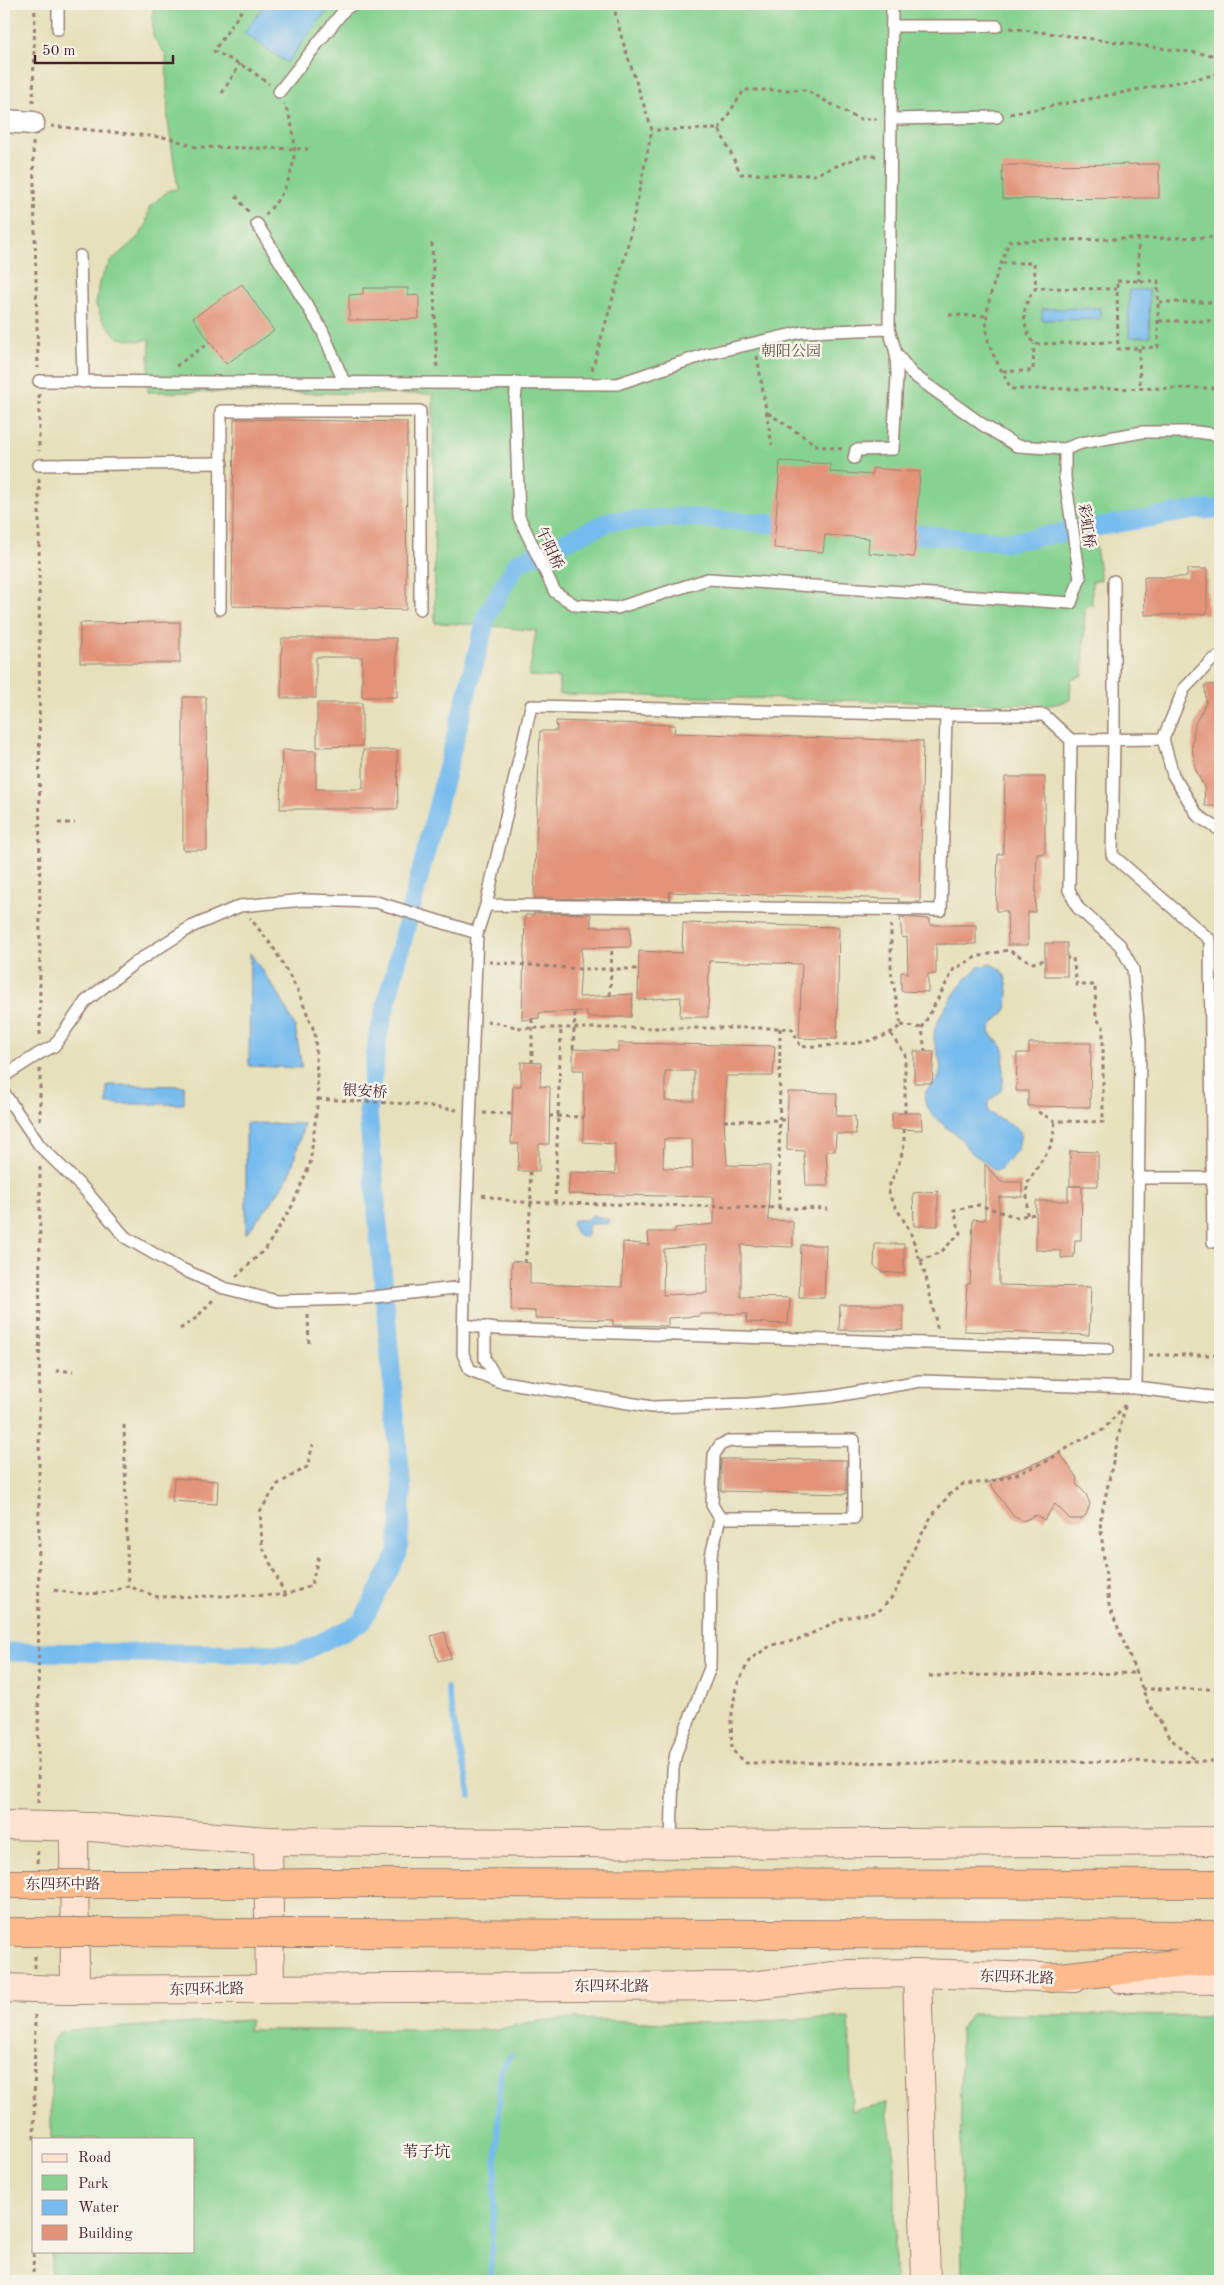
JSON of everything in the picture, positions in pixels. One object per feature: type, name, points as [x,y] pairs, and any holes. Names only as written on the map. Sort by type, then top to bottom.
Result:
[{"type":"highway","name":"东四环中路","points":[[4,1884],[1220,1884]]},
{"type":"highway","points":[[4,1932],[1220,1935]]},
{"type":"highway","points":[[1051,1978],[1220,1959]]},
{"type":"street","points":[[4,122],[33,123]]},
{"type":"street","points":[[4,1825],[74,1826],[268,1841],[671,1844],[1220,1841]]},
{"type":"street","points":[[74,1826],[75,1990]]},
{"type":"street","points":[[268,1841],[270,1988]]},
{"type":"street","points":[[917,1973],[926,2281]]},
{"type":"street","name":"东四环北路","points":[[4,1988],[75,1990],[750,1986],[850,1974],[917,1973],[1051,1978],[1220,1980]]},
{"type":"lane","points":[[58,4],[58,30]]},
{"type":"lane","points":[[279,92],[345,9],[353,4]]},
{"type":"lane","points":[[855,454],[892,448],[897,374],[896,353],[889,329],[892,4]]},
{"type":"lane","points":[[892,26],[997,26]]},
{"type":"lane","points":[[891,119],[997,117]]},
{"type":"lane","points":[[257,224],[322,330],[344,382]]},
{"type":"lane","points":[[80,256],[83,382]]},
{"type":"lane","points":[[39,381],[616,384],[707,354],[802,332],[889,329]]},
{"type":"lane","points":[[896,353],[912,374],[983,425],[1017,446],[1065,448],[1081,443],[1142,432],[1197,432],[1220,435]]},
{"type":"lane","name":"午阳桥","points":[[517,382],[515,400],[519,517],[555,592]]},
{"type":"lane","points":[[220,609],[221,411],[420,411],[420,609]]},
{"type":"lane","name":"彩虹桥","points":[[555,592],[575,605],[617,608],[708,579],[731,579],[1071,603],[1080,578],[1065,478],[1065,448]]},
{"type":"lane","points":[[39,465],[222,463]]},
{"type":"lane","points":[[1114,581],[1112,855],[1210,940],[1213,1242]]},
{"type":"lane","points":[[1220,656],[1211,661],[1184,689],[1163,739],[1173,775],[1198,816],[1220,830]]},
{"type":"lane","points":[[1163,739],[1071,740],[1044,715],[946,715],[531,706],[486,905],[477,933],[463,1354],[470,1370],[498,1381],[652,1407],[749,1404],[830,1397],[920,1382],[1136,1388],[1220,1398]]},
{"type":"lane","points":[[486,905],[941,910],[946,715]]},
{"type":"lane","points":[[1071,740],[1069,890],[1078,908],[1120,946],[1133,969],[1140,1043],[1136,1388]]},
{"type":"lane","points":[[4,1076],[40,1052],[54,1046],[86,1001],[133,964],[191,927],[240,906],[304,900],[376,902],[477,933]]},
{"type":"lane","points":[[4,1093],[40,1146],[86,1192],[125,1237],[175,1266],[224,1288],[277,1301],[356,1298],[464,1287]]},
{"type":"lane","points":[[1138,1178],[1212,1178]]},
{"type":"lane","points":[[464,1326],[1108,1349]]},
{"type":"lane","points":[[485,1327],[485,1359],[498,1381]]},
{"type":"lane","points":[[671,1844],[673,1769],[676,1753],[710,1668],[711,1556],[720,1518],[712,1505],[714,1454],[720,1445],[730,1441],[854,1440],[854,1518],[720,1518]]},
{"type":"path","points":[[35,4],[33,123],[39,381],[39,1709]]},
{"type":"path","points":[[236,196],[257,224],[273,207],[289,183],[295,150],[292,120],[279,92],[249,69],[214,51],[246,4]]},
{"type":"path","points":[[588,384],[627,249],[652,130],[622,39],[614,4]]},
{"type":"path","points":[[997,26],[1220,56]]},
{"type":"path","points":[[222,93],[240,64]]},
{"type":"path","points":[[997,117],[1220,74]]},
{"type":"path","points":[[719,128],[744,90],[806,90],[858,119],[891,119]]},
{"type":"path","points":[[33,123],[44,126],[170,138],[195,147],[308,149]]},
{"type":"path","points":[[652,130],[719,128]]},
{"type":"path","points":[[719,128],[741,174],[814,175],[862,156],[891,156]]},
{"type":"path","points":[[1220,237],[1009,241],[990,295],[986,316],[988,340],[1011,389],[1220,388]]},
{"type":"path","points":[[1138,238],[1139,281]]},
{"type":"path","points":[[432,243],[438,382]]},
{"type":"path","points":[[1002,262],[1034,263],[1036,288],[1028,298],[1024,317],[1026,332],[1034,344],[1032,371],[1003,371]]},
{"type":"path","points":[[1118,281],[1139,281],[1158,281],[1158,347],[1118,349],[1118,281]]},
{"type":"path","points":[[1036,288],[1118,288]]},
{"type":"path","points":[[1159,302],[1220,302]]},
{"type":"path","points":[[950,316],[986,316]]},
{"type":"path","points":[[1159,321],[1220,321]]},
{"type":"path","points":[[149,383],[210,342]]},
{"type":"path","points":[[1034,344],[1118,342]]},
{"type":"path","points":[[754,343],[768,412],[772,445]]},
{"type":"path","points":[[1139,348],[1140,388]]},
{"type":"path","points":[[768,412],[818,446],[855,454]]},
{"type":"path","points":[[58,823],[74,823]]},
{"type":"path","points":[[180,1329],[196,1318],[266,1248],[292,1206],[310,1164],[318,1099],[315,1033],[297,989],[273,947],[240,906]]},
{"type":"path","points":[[891,925],[891,972],[901,1025]]},
{"type":"path","points":[[610,995],[612,947]]},
{"type":"path","points":[[925,1052],[922,1028],[954,969],[976,957],[1008,950],[1033,962],[1045,960]]},
{"type":"path","points":[[1038,1112],[1055,1121],[1104,1122],[1104,1026],[1096,1018],[1095,985],[1077,985],[1073,958],[1067,958]]},
{"type":"path","points":[[476,960],[581,969],[639,969]]},
{"type":"path","points":[[573,1049],[575,1012]]},
{"type":"path","points":[[474,1018],[532,1028],[792,1029],[801,1047],[860,1042],[891,1034],[901,1025]]},
{"type":"path","points":[[532,1019],[532,1062]]},
{"type":"path","points":[[901,1025],[922,1028]]},
{"type":"path","points":[[555,1203],[560,1028]]},
{"type":"path","points":[[779,1208],[780,1028]]},
{"type":"path","points":[[891,1034],[905,1054],[905,1113]]},
{"type":"path","name":"银安桥","points":[[318,1099],[410,1104]]},
{"type":"path","points":[[549,1116],[583,1117]]},
{"type":"path","points":[[724,1121],[784,1120]]},
{"type":"path","points":[[1027,1215],[1027,1184],[1052,1144],[1055,1121]]},
{"type":"path","points":[[904,1129],[904,1145],[900,1161],[888,1189],[891,1199],[910,1231],[920,1260],[932,1296],[941,1344]]},
{"type":"path","points":[[1052,1144],[1058,1145]]},
{"type":"path","points":[[525,1263],[531,1202],[530,1172]]},
{"type":"path","points":[[468,1192],[516,1202],[828,1209]]},
{"type":"path","points":[[920,1260],[941,1252],[960,1233],[954,1210],[979,1205],[1016,1216],[1036,1214]]},
{"type":"path","points":[[307,1300],[308,1346]]},
{"type":"path","points":[[1136,1355],[1220,1354]]},
{"type":"path","points":[[56,1371],[73,1371]]},
{"type":"path","points":[[1136,1388],[1125,1405],[1104,1430],[1077,1442],[1047,1461],[1017,1474],[989,1482],[963,1484],[950,1494],[932,1517],[913,1551],[894,1595],[878,1612],[844,1618],[798,1640],[772,1645],[750,1659],[736,1687],[731,1720],[732,1750],[746,1763],[1220,1761]]},
{"type":"path","points":[[1125,1405],[1100,1522],[1109,1605],[1142,1689],[1172,1740],[1196,1761]]},
{"type":"path","points":[[124,1425],[128,1586]]},
{"type":"path","points":[[285,1595],[262,1545],[260,1510],[278,1484],[307,1467],[313,1445]]},
{"type":"path","points":[[54,1590],[76,1594],[109,1593],[128,1586],[158,1597],[285,1595],[311,1586],[319,1555]]},
{"type":"path","points":[[929,1676],[1136,1673]]},
{"type":"path","points":[[1142,1689],[1220,1689]]},
{"type":"path","points":[[34,2252],[34,2281]]},
{"type":"green space","name":"朝阳公园","points":[[153,4],[1220,4],[1220,509],[1196,510],[1093,528],[1101,580],[1092,581],[1092,605],[1085,606],[1083,675],[1071,680],[1070,700],[1052,705],[559,694],[559,678],[529,676],[536,631],[485,625],[435,623],[433,394],[148,392],[150,339],[141,341],[118,338],[102,319],[96,305],[99,282],[110,262],[138,237],[146,226],[149,207],[169,190],[178,189],[168,121],[166,55],[153,37]]},
{"type":"green space","points":[[971,2014],[1220,2016],[1220,2281],[962,2281],[960,2030]]},
{"type":"green space","points":[[849,2017],[852,2111],[886,2103],[895,2164],[895,2281],[51,2281],[51,2252],[195,2252],[195,2138],[51,2138],[51,2043],[58,2033],[70,2030],[250,2020],[248,2030],[498,2030],[520,2024],[567,2019],[661,2023],[746,2022]]},
{"type":"water","points":[[265,4],[332,4],[287,63],[244,33]]},
{"type":"water","points":[[1129,290],[1149,290],[1150,337],[1129,337]]},
{"type":"water","points":[[1100,308],[1100,319],[1042,320],[1042,309]]},
{"type":"water","points":[[250,953],[279,995],[295,1027],[302,1068],[249,1066]]},
{"type":"water","points":[[990,964],[1000,969],[1004,974],[1008,996],[1005,1012],[994,1022],[990,1029],[992,1036],[1004,1049],[1001,1091],[988,1102],[988,1111],[1021,1133],[1018,1149],[999,1170],[994,1170],[969,1150],[961,1139],[932,1114],[926,1105],[925,1099],[927,1090],[938,1078],[941,1068],[934,1036],[939,1020],[951,999],[966,979],[979,967]]},
{"type":"water","points":[[107,1085],[184,1086],[184,1104],[107,1104]]},
{"type":"water","points":[[246,1123],[304,1124],[290,1174],[271,1203],[246,1234]]},
{"type":"water","points":[[592,1215],[610,1220],[607,1224],[589,1224],[586,1237],[576,1234],[572,1225],[573,1220],[586,1220]]},
{"type":"building","points":[[1159,164],[1159,198],[1003,199],[1002,165]]},
{"type":"building","points":[[242,284],[274,331],[226,364],[193,318]]},
{"type":"building","points":[[363,288],[408,288],[408,296],[419,295],[419,319],[349,320],[349,295],[363,294]]},
{"type":"building","points":[[234,419],[407,422],[406,610],[232,606]]},
{"type":"building","points":[[780,461],[830,464],[830,472],[872,475],[872,468],[920,472],[914,557],[868,553],[869,538],[825,535],[823,552],[774,548]]},
{"type":"building","points":[[1187,569],[1207,569],[1207,614],[1145,615],[1144,577],[1187,577]]},
{"type":"building","points":[[180,622],[180,663],[80,663],[80,623]]},
{"type":"building","points":[[282,638],[396,638],[397,697],[362,697],[362,657],[316,657],[316,698],[281,698]]},
{"type":"building","points":[[1220,684],[1220,806],[1205,806],[1204,787],[1195,768],[1192,746],[1195,724],[1206,703],[1205,685]]},
{"type":"building","points":[[183,697],[206,697],[207,850],[183,850]]},
{"type":"building","points":[[317,703],[362,703],[362,746],[317,747]]},
{"type":"building","points":[[556,721],[675,725],[674,733],[923,741],[920,902],[899,902],[899,899],[669,892],[670,900],[534,898],[540,731],[557,731]]},
{"type":"building","points":[[282,750],[316,751],[316,789],[363,789],[363,750],[397,750],[398,809],[280,809]]},
{"type":"building","points":[[1005,777],[1045,777],[1045,854],[1037,854],[1035,912],[1028,912],[1028,945],[1008,945],[1007,911],[996,911],[998,854],[1003,854]]},
{"type":"building","points":[[534,913],[591,914],[591,927],[630,927],[631,947],[582,948],[579,997],[633,994],[631,1017],[587,1017],[587,1011],[539,1013],[539,1018],[522,1020],[525,915],[534,915]]},
{"type":"building","points":[[900,917],[930,919],[930,925],[976,925],[976,944],[936,944],[936,974],[928,974],[928,992],[901,991],[901,972],[908,973],[907,937],[902,938]]},
{"type":"building","points":[[683,923],[839,927],[837,1039],[799,1038],[802,964],[709,961],[708,1017],[680,1017],[681,997],[638,1000],[639,951],[682,953]]},
{"type":"building","points":[[1045,943],[1067,943],[1067,976],[1045,976]]},
{"type":"building","points":[[618,1043],[775,1046],[773,1076],[726,1076],[724,1121],[727,1165],[770,1166],[768,1220],[793,1221],[793,1247],[741,1245],[741,1297],[790,1298],[788,1324],[746,1322],[747,1314],[700,1314],[700,1316],[668,1318],[668,1326],[613,1325],[613,1320],[535,1318],[535,1311],[511,1310],[512,1261],[530,1263],[530,1284],[622,1287],[623,1242],[649,1245],[648,1232],[675,1232],[675,1228],[714,1224],[714,1197],[568,1194],[570,1172],[615,1174],[615,1144],[583,1142],[584,1070],[573,1070],[573,1049],[618,1051]],"holes":[[[665,1071],[694,1071],[694,1101],[665,1101]],[[664,1139],[692,1139],[693,1169],[663,1168]],[[707,1245],[707,1293],[663,1295],[664,1249]]]},
{"type":"building","points":[[1029,1043],[1091,1043],[1090,1107],[1028,1106],[1028,1091],[1016,1091],[1017,1053],[1029,1053]]},
{"type":"building","points":[[914,1051],[934,1052],[932,1083],[914,1083]]},
{"type":"building","points":[[521,1062],[541,1063],[540,1086],[550,1087],[549,1144],[539,1144],[539,1171],[518,1171],[519,1144],[511,1144],[513,1086],[521,1086]]},
{"type":"building","points":[[788,1092],[837,1093],[836,1116],[855,1116],[856,1134],[836,1134],[835,1151],[826,1151],[828,1186],[806,1186],[804,1151],[787,1150]]},
{"type":"building","points":[[892,1113],[921,1113],[922,1130],[892,1129]]},
{"type":"building","points":[[1070,1151],[1098,1152],[1098,1186],[1070,1186]]},
{"type":"building","points":[[985,1164],[1001,1182],[1022,1182],[1022,1197],[999,1197],[999,1285],[1091,1287],[1089,1335],[964,1331],[967,1284],[970,1284],[973,1219],[985,1220]]},
{"type":"building","points":[[1068,1186],[1082,1186],[1081,1240],[1075,1240],[1074,1257],[1061,1258],[1061,1251],[1036,1250],[1036,1201],[1068,1201]]},
{"type":"building","points":[[938,1191],[938,1226],[914,1226],[913,1193]]},
{"type":"building","points":[[875,1244],[904,1244],[904,1274],[882,1272],[874,1266]]},
{"type":"building","points":[[801,1245],[826,1245],[824,1298],[799,1298]]},
{"type":"building","points":[[840,1305],[903,1305],[903,1330],[839,1330]]},
{"type":"building","points":[[1060,1453],[1077,1478],[1076,1484],[1086,1494],[1090,1504],[1086,1515],[1081,1519],[1070,1519],[1055,1504],[1044,1520],[1036,1515],[1023,1521],[1013,1516],[989,1482]]},
{"type":"building","points":[[721,1459],[846,1460],[846,1494],[721,1491]]},
{"type":"building","points":[[174,1478],[218,1481],[217,1504],[172,1501]]},
{"type":"building","points":[[445,1632],[451,1658],[438,1661],[431,1636]]},
{"type":"waterway","points":[[890,532],[1008,542],[1196,510],[1220,509]]},
{"type":"waterway","points":[[4,1652],[298,1654],[362,1622],[398,1553],[402,1492],[368,1112],[378,1036],[487,615],[517,563],[611,521],[684,517],[800,526]]},
{"type":"waterway","points":[[447,1688],[470,1795]]},
{"type":"waterway","points":[[490,2281],[501,2069],[511,2055]]},
{"type":"district","name":"苇子坑","points":[[426,2151]]}]
